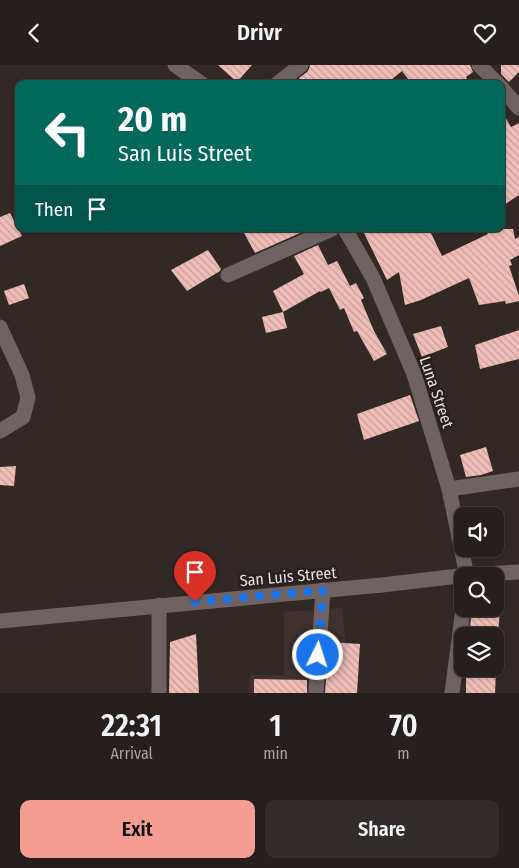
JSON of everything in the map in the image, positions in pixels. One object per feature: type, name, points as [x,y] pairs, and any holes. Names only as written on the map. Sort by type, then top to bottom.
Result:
[{"type":"street","points":[[175,65],[196,80]]},
{"type":"street","points":[[282,80],[301,65]]},
{"type":"street","points":[[480,65],[494,80]]},
{"type":"street","points":[[505,92],[519,108]]},
{"type":"street","points":[[228,275],[325,232]]},
{"type":"street","name":"Luna Street","points":[[347,232],[373,278],[414,374],[449,489],[465,567]]},
{"type":"street","points":[[0,327],[22,375],[28,398],[23,417],[0,431]]},
{"type":"street","points":[[449,489],[519,479]]},
{"type":"street","name":"San Luis Street","points":[[504,573],[519,572]]},
{"type":"street","name":"San Luis Street","points":[[0,621],[454,577]]},
{"type":"street","points":[[316,693],[323,590]]},
{"type":"street","points":[[159,605],[160,693]]},
{"type":"street","points":[[452,693],[462,617]]},
{"type":"shaded area","points":[[342,608],[348,660],[346,693],[249,693],[250,675],[284,675],[284,612]]},
{"type":"building","points":[[218,65],[252,65],[239,80],[235,80]]},
{"type":"building","points":[[310,65],[470,65],[473,72],[466,77],[467,80],[409,80],[402,71],[391,80],[301,80],[299,78],[309,69]]},
{"type":"building","points":[[501,65],[519,65],[519,72],[509,82],[501,74]]},
{"type":"building","points":[[505,117],[511,127],[519,123],[519,195],[505,204]]},
{"type":"building","points":[[10,213],[15,223],[15,232],[20,232],[22,236],[0,246],[0,217]]},
{"type":"building","points":[[505,229],[513,229],[515,239],[519,237],[519,255],[510,260],[512,265],[509,266],[519,301],[506,304],[505,301],[479,305],[469,278],[421,300],[405,305],[399,272],[387,280],[363,232],[430,232],[442,256],[488,234],[486,232],[505,232]]},
{"type":"building","points":[[246,232],[302,232],[255,253],[244,233]]},
{"type":"building","points":[[318,245],[328,265],[337,261],[350,286],[356,283],[364,298],[361,300],[374,331],[387,354],[374,361],[357,331],[354,332],[344,308],[340,310],[329,288],[320,291],[283,312],[273,291],[304,274],[294,256]]},
{"type":"building","points":[[208,250],[221,269],[220,271],[187,291],[171,270]]},
{"type":"building","points":[[24,284],[29,298],[9,305],[4,291]]},
{"type":"building","points":[[283,312],[287,328],[266,333],[262,317]]},
{"type":"building","points":[[441,326],[448,347],[422,357],[413,334]]},
{"type":"building","points":[[519,330],[519,359],[480,369],[475,345]]},
{"type":"building","points":[[410,395],[419,421],[364,440],[357,414]]},
{"type":"building","points":[[486,447],[493,471],[466,477],[460,455]]},
{"type":"building","points":[[16,466],[14,486],[0,485],[0,467]]},
{"type":"building","points":[[471,617],[499,617],[499,627],[470,627]]},
{"type":"building","points":[[196,634],[199,693],[169,693],[170,642]]},
{"type":"building","points":[[329,642],[360,644],[357,693],[325,693]]},
{"type":"building","points":[[466,677],[496,677],[495,693],[466,693]]},
{"type":"building","points":[[254,679],[307,680],[307,693],[254,693]]},
{"type":"route","points":[[195,602],[323,590],[318,655]]}]
